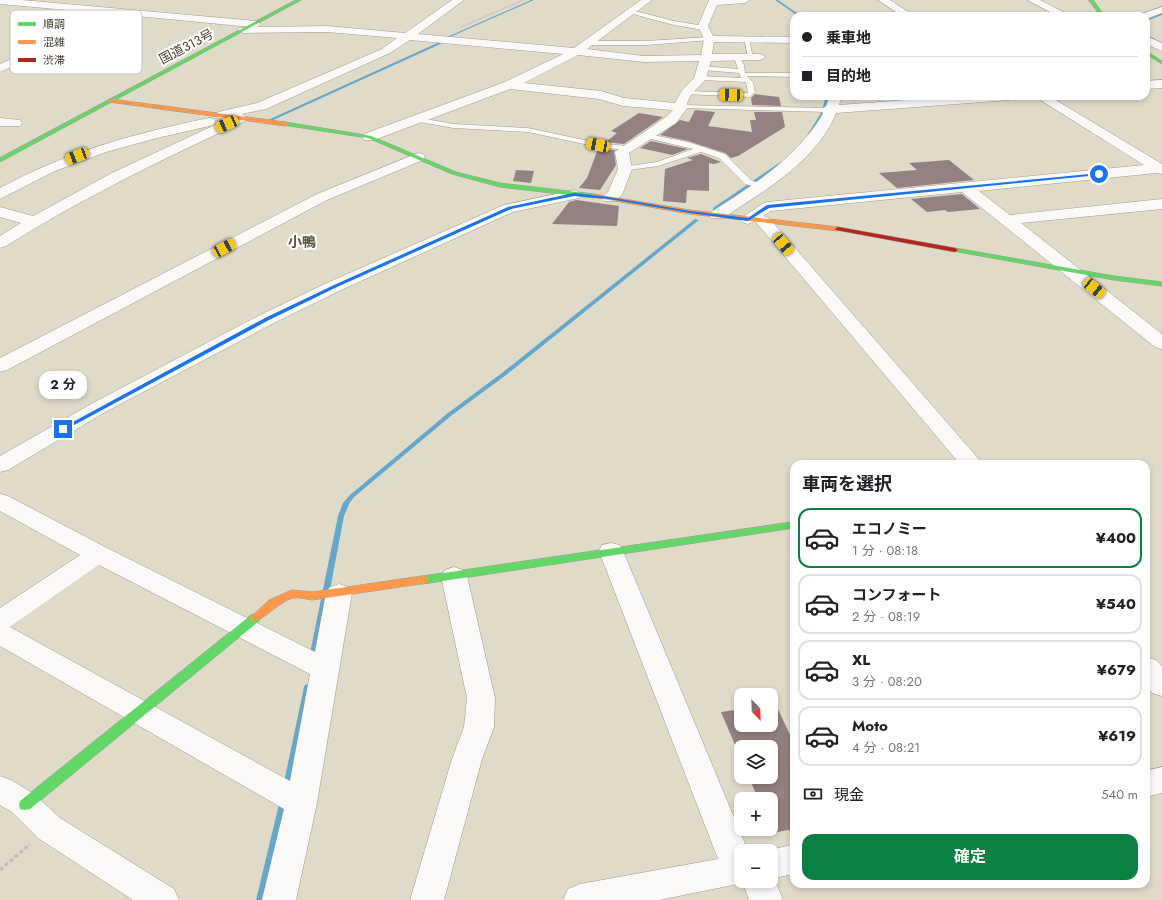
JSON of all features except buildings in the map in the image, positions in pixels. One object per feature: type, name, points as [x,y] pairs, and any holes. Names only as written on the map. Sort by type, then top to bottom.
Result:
[{"type":"main road","name":"国道313号","points":[[0,160],[111,102],[299,0]]},
{"type":"main road","points":[[1084,0],[1092,12]]},
{"type":"main road","points":[[1092,0],[1094,6],[1099,12]]},
{"type":"main road","points":[[1150,55],[1162,63]]},
{"type":"main road","points":[[1150,60],[1162,68]]},
{"type":"main road","points":[[111,102],[350,133],[369,137],[454,173],[477,181],[500,185],[609,198],[717,215],[838,229],[1071,270],[1162,284]]},
{"type":"main road","points":[[13,797],[141,712],[273,603],[292,594],[312,596],[340,593],[611,551],[790,527]]},
{"type":"street","points":[[0,0],[105,10]]},
{"type":"street","points":[[0,242],[33,222],[231,117],[268,103],[386,52],[412,36],[458,0]]},
{"type":"street","points":[[369,137],[509,85],[540,71],[580,49],[647,0]]},
{"type":"street","points":[[609,198],[614,194],[625,169],[622,152],[671,120],[682,107],[686,93],[703,68],[709,39],[703,26],[713,1],[745,0]]},
{"type":"street","points":[[883,0],[902,12]]},
{"type":"street","points":[[1032,0],[1058,12]]},
{"type":"street","points":[[130,10],[146,3]]},
{"type":"street","points":[[1150,14],[1162,10]]},
{"type":"street","points":[[142,13],[256,24]]},
{"type":"street","points":[[1150,16],[1162,16]]},
{"type":"street","points":[[243,30],[327,29],[412,36],[626,56],[703,68],[737,57],[756,57]]},
{"type":"street","points":[[709,39],[790,40]]},
{"type":"street","points":[[1150,41],[1162,48]]},
{"type":"street","points":[[0,68],[10,64]]},
{"type":"street","points":[[1150,85],[1162,84]]},
{"type":"street","points":[[509,85],[601,95],[623,102],[682,107]]},
{"type":"street","points":[[717,215],[754,184],[794,161],[806,150],[817,136],[826,110],[833,100]]},
{"type":"street","points":[[826,110],[957,100]]},
{"type":"street","points":[[1047,100],[1161,169]]},
{"type":"street","points":[[0,194],[25,179],[90,152],[168,131],[231,117]]},
{"type":"street","points":[[0,122],[15,123]]},
{"type":"street","points":[[0,366],[322,197],[418,157]]},
{"type":"street","points":[[968,460],[756,220],[767,207],[1161,169]]},
{"type":"street","points":[[966,188],[1162,343]]},
{"type":"street","points":[[0,465],[107,403],[267,319],[336,286],[509,208],[574,195]]},
{"type":"street","points":[[1007,220],[1162,204]]},
{"type":"street","points":[[0,212],[33,222]]},
{"type":"street","points":[[0,500],[98,554],[325,669]]},
{"type":"street","points":[[611,551],[734,844]]},
{"type":"street","points":[[0,621],[98,554]]},
{"type":"street","points":[[427,900],[467,760],[479,727],[480,698],[454,576]]},
{"type":"street","points":[[279,900],[301,803],[340,593]]},
{"type":"street","points":[[0,634],[301,803]]},
{"type":"street","points":[[1150,672],[1162,685]]},
{"type":"street","points":[[1150,783],[1162,780]]},
{"type":"street","points":[[13,797],[49,828],[162,900]]},
{"type":"street","points":[[778,862],[790,860]]},
{"type":"street","points":[[580,900],[734,875]]},
{"type":"street","points":[[757,888],[766,900]]},
{"type":"lane","points":[[631,12],[674,23],[704,28]]},
{"type":"lane","points":[[588,43],[646,43],[709,39]]},
{"type":"lane","points":[[746,39],[756,57]]},
{"type":"lane","points":[[686,93],[750,95],[752,92],[750,82],[745,75],[737,57]]},
{"type":"lane","points":[[703,68],[745,75]]},
{"type":"lane","points":[[703,68],[745,75],[790,75]]},
{"type":"lane","points":[[682,107],[826,110]]},
{"type":"lane","points":[[417,119],[454,126],[528,130],[598,145],[626,148]]},
{"type":"lane","points":[[646,135],[722,156],[754,184]]},
{"type":"lane","points":[[625,169],[658,164],[701,149]]},
{"type":"path","points":[[0,870],[49,828]]},
{"type":"waterway","points":[[449,38],[448,37],[533,0]]},
{"type":"waterway","points":[[776,0],[794,12]]},
{"type":"waterway","points":[[1150,18],[1162,14]]},
{"type":"waterway","points":[[1150,37],[1162,44]]},
{"type":"waterway","points":[[270,120],[445,41]]},
{"type":"waterway","points":[[810,134],[823,113],[827,100]]},
{"type":"waterway","points":[[73,155],[99,147]]},
{"type":"waterway","points":[[714,209],[783,162]]},
{"type":"waterway","points":[[313,658],[341,516],[346,503],[352,496],[450,414],[504,374],[697,220]]},
{"type":"waterway","points":[[287,787],[308,687]]},
{"type":"waterway","points":[[261,900],[284,800]]},
{"type":"traffic: fast","points":[[0,160],[299,0]]},
{"type":"traffic: fast","points":[[1091,0],[1100,12]]},
{"type":"traffic: fast","points":[[1150,55],[1162,63]]},
{"type":"traffic: fast","points":[[285,124],[369,137],[454,173],[500,185],[594,196]]},
{"type":"traffic: fast","points":[[955,250],[1114,278],[1162,284]]},
{"type":"traffic: fast","points":[[423,580],[790,526]]},
{"type":"traffic: fast","points":[[25,805],[255,618]]},
{"type":"traffic: slow","points":[[111,101],[285,124]]},
{"type":"traffic: slow","points":[[594,196],[690,212],[838,229]]},
{"type":"traffic: slow","points":[[255,618],[273,603],[292,594],[312,596],[423,580]]},
{"type":"traffic: jam","points":[[838,229],[955,250]]},
{"type":"district","name":"小鴨","points":[[302,242]]},
{"type":"route","points":[[63,429],[100,407],[267,319],[336,286],[509,208],[574,195],[609,198],[690,212],[748,219],[767,207],[1099,174]]}]
